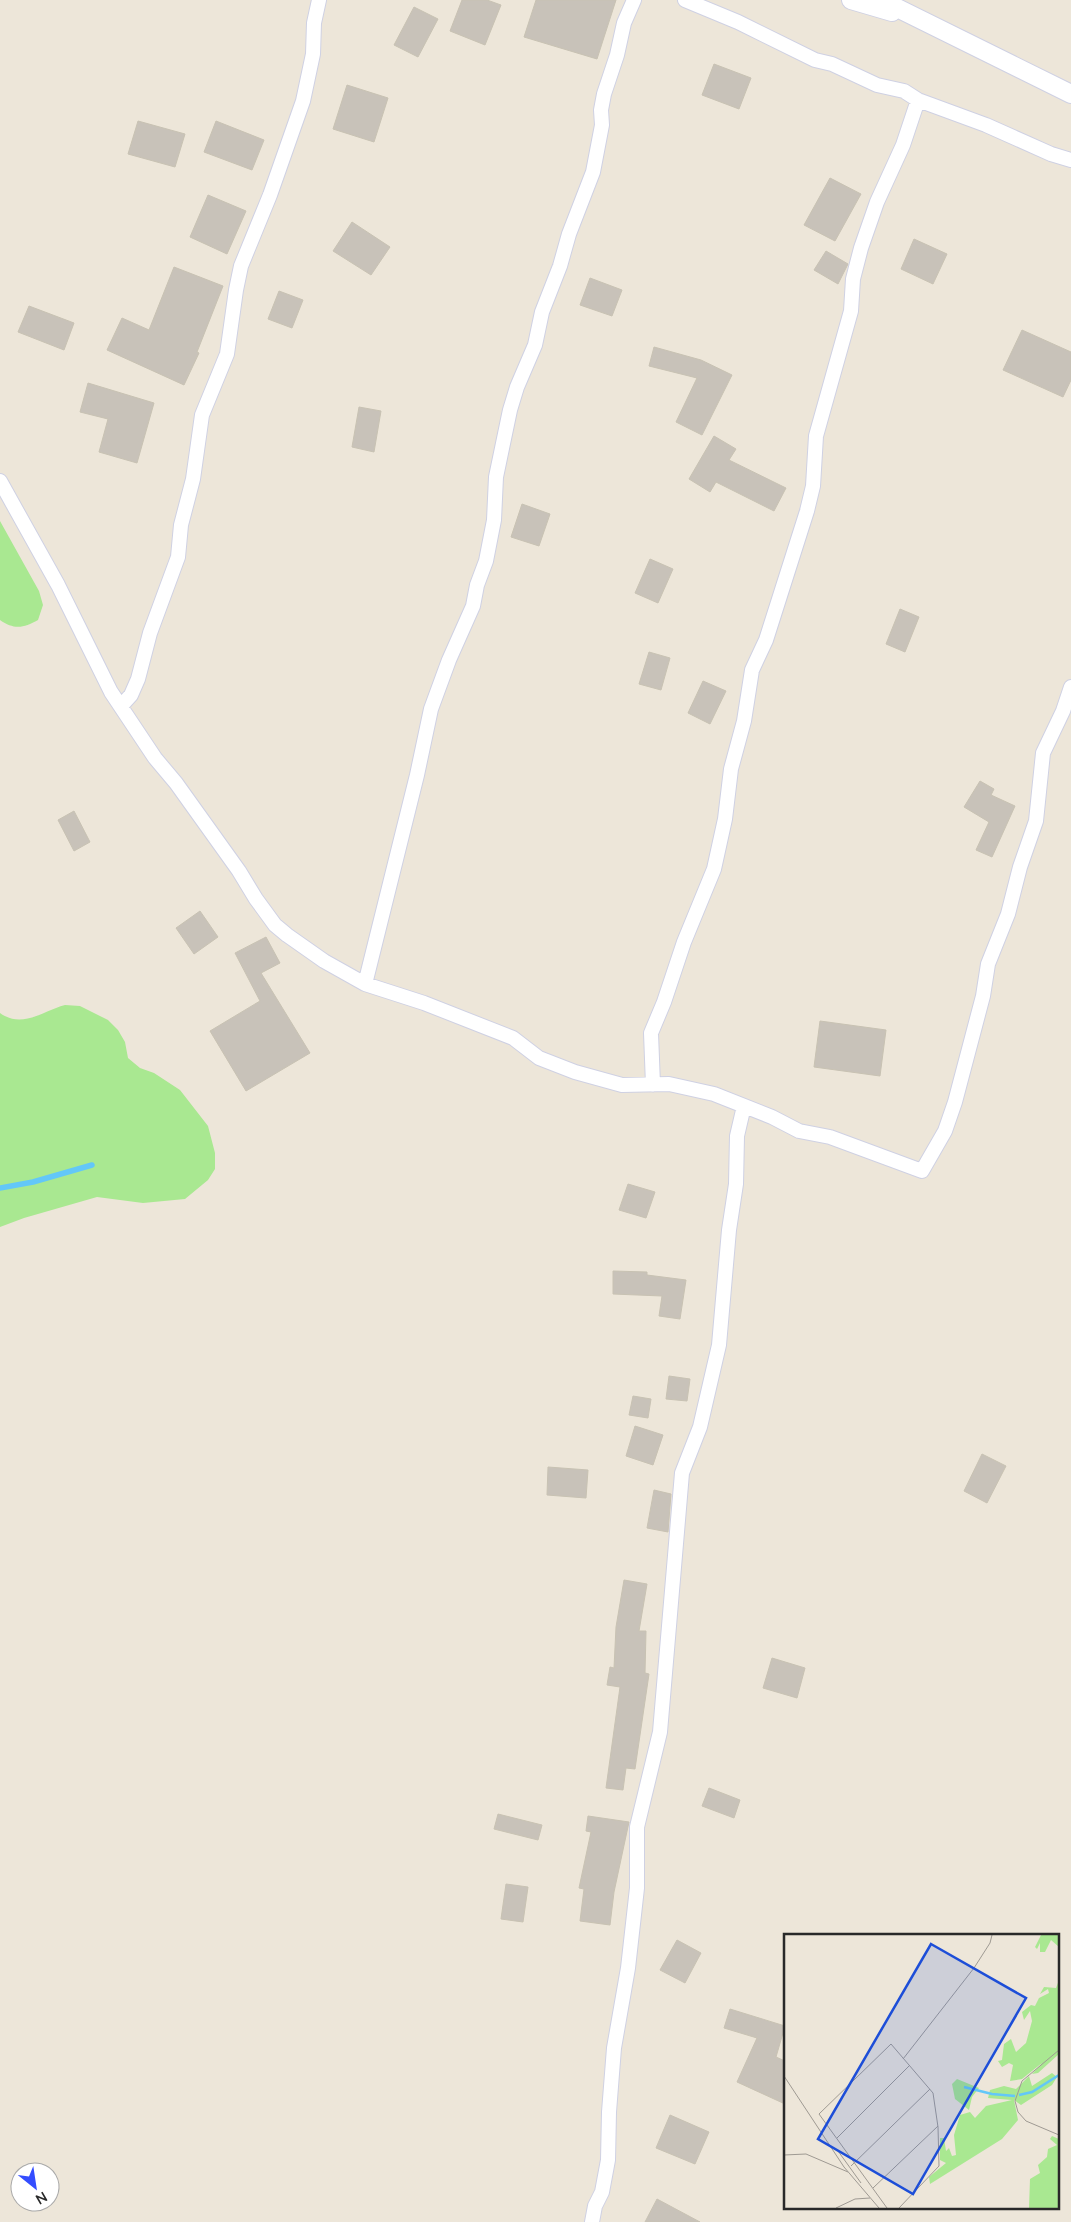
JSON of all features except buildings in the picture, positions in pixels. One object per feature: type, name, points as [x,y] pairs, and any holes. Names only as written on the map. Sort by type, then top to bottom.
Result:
[{"type":"street","points":[[121,706],[131,695],[138,680],[150,633],[178,557],[181,526],[193,479],[202,415],[227,354],[241,266],[270,195],[303,101],[313,54],[314,24],[319,0]]},
{"type":"street","points":[[365,984],[417,776],[431,709],[449,660],[473,606],[477,585],[486,561],[494,520],[496,477],[510,410],[517,387],[535,345],[542,312],[560,266],[569,234],[593,172],[602,125],[601,110],[604,94],[617,55],[624,23],[634,0]]},
{"type":"street","points":[[685,0],[746,26],[815,60],[832,64],[877,85],[904,91],[918,100],[986,125],[1043,151],[1071,160]]},
{"type":"street","points":[[851,0],[926,22]]},
{"type":"street","points":[[881,0],[1071,94]]},
{"type":"street","points":[[653,1085],[650,1048],[651,1033],[664,1002],[684,942],[714,869],[725,819],[731,770],[744,721],[752,670],[776,609],[808,511],[813,486],[816,436],[851,311],[853,278],[857,263],[877,202],[903,145],[918,100]]},
{"type":"street","points":[[0,481],[58,585],[103,678],[155,758],[176,783],[275,925],[324,961],[365,984],[424,1003],[498,1032],[512,1038],[539,1058],[575,1072],[622,1085],[684,1086],[714,1094],[772,1116],[800,1131],[830,1137],[922,1171],[945,1131],[956,1102],[982,1004],[988,964],[1008,914],[1020,867],[1036,821],[1043,753],[1063,711],[1071,686]]},
{"type":"street","points":[[592,2222],[595,2206],[602,2192],[608,2160],[609,2112],[614,2048],[628,1968],[637,1888],[637,1827],[660,1732],[682,1473],[700,1427],[719,1345],[729,1230],[736,1184],[737,1136],[744,1106]]},
{"type":"green space","points":[[0,521],[39,591],[43,605],[38,620],[24,626],[14,627],[0,620]]},
{"type":"green space","points":[[65,1005],[80,1006],[108,1020],[118,1030],[125,1042],[128,1058],[140,1068],[154,1073],[180,1090],[208,1126],[215,1153],[215,1169],[208,1180],[185,1199],[143,1203],[97,1197],[24,1218],[0,1227],[0,1013],[16,1019],[24,1019]]},
{"type":"waterway","points":[[0,1188],[33,1182],[92,1165]]}]
